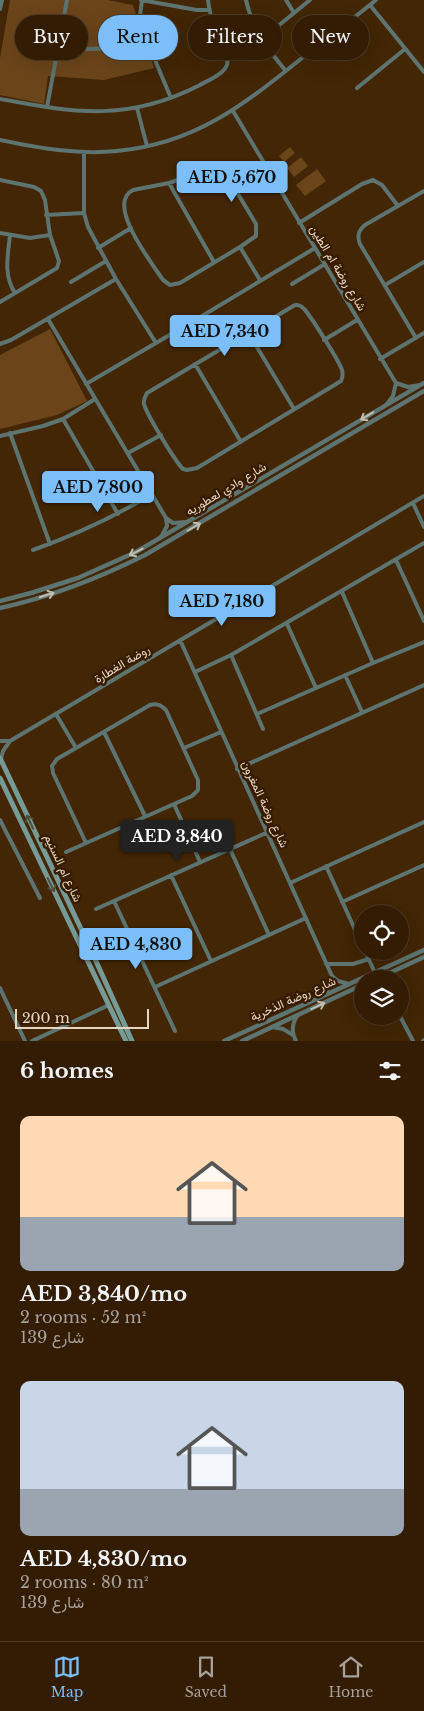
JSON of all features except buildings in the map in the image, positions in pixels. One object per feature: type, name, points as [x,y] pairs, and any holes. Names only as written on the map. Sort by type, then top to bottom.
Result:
[{"type":"main road","name":"شارع ام السنيم","points":[[1,760],[132,1041]]},
{"type":"main road","name":"شارع ام السنيم","points":[[0,778],[126,1041]]},
{"type":"street","points":[[0,9],[2,0]]},
{"type":"street","points":[[64,15],[67,0]]},
{"type":"street","points":[[141,15],[142,0],[197,10],[209,10]]},
{"type":"street","points":[[0,99],[84,112],[137,108],[171,98],[212,78],[222,71],[227,64],[226,56],[218,39],[209,10],[208,0]]},
{"type":"street","points":[[246,0],[250,15]]},
{"type":"street","points":[[286,0],[294,13]]},
{"type":"street","points":[[282,23],[310,0]]},
{"type":"street","points":[[0,140],[47,149],[84,152],[118,151],[147,146],[181,136],[210,124],[234,111],[376,0]]},
{"type":"street","points":[[370,5],[424,72]]},
{"type":"street","points":[[357,88],[405,49]]},
{"type":"street","points":[[47,107],[56,60]]},
{"type":"street","points":[[155,60],[171,98]]},
{"type":"street","points":[[277,60],[286,71]]},
{"type":"street","points":[[137,108],[147,146]]},
{"type":"street","name":"شارع روضة ام الطين","points":[[234,111],[396,384]]},
{"type":"street","points":[[84,152],[84,213],[88,227],[116,280],[156,343]]},
{"type":"street","points":[[218,168],[226,174],[257,228],[256,236],[240,247],[180,283],[170,285],[163,280],[130,228],[123,204],[125,195],[133,190],[169,183],[208,169],[218,168]]},
{"type":"street","points":[[236,190],[270,172]]},
{"type":"street","points":[[0,180],[38,189],[43,195],[50,235],[59,264],[57,268],[0,302]]},
{"type":"street","points":[[299,223],[362,184],[373,180],[382,185],[398,206]]},
{"type":"street","points":[[169,183],[214,262]]},
{"type":"street","points":[[416,338],[360,244],[359,232],[365,225],[424,191]]},
{"type":"street","points":[[46,215],[84,213]]},
{"type":"street","points":[[98,248],[130,228]]},
{"type":"street","points":[[0,233],[34,238],[50,235]]},
{"type":"street","points":[[10,235],[7,274],[15,293]]},
{"type":"street","points":[[240,247],[260,280]]},
{"type":"street","points":[[86,384],[315,248]]},
{"type":"street","points":[[71,282],[106,261]]},
{"type":"street","points":[[385,285],[424,262]]},
{"type":"street","points":[[292,284],[325,264]]},
{"type":"street","points":[[0,344],[11,340],[116,280]]},
{"type":"street","points":[[299,305],[305,309],[342,369],[343,374],[341,381],[197,468],[187,470],[180,466],[161,435],[145,406],[144,397],[151,389],[221,348],[291,306],[299,305]]},
{"type":"street","points":[[202,316],[221,348]]},
{"type":"street","points":[[48,319],[166,518],[178,523],[191,521]]},
{"type":"street","points":[[324,340],[357,320]]},
{"type":"street","points":[[248,332],[294,409]]},
{"type":"street","points":[[380,359],[424,333]]},
{"type":"street","points":[[195,364],[240,442]]},
{"type":"street","points":[[386,405],[393,396],[396,384],[408,387],[422,383]]},
{"type":"street","name":"شارع وادي لعطوريه","points":[[0,601],[78,578],[110,565],[191,521],[422,383]]},
{"type":"street","name":"شارع وادي لعطوريه","points":[[0,608],[73,587],[118,569],[424,391]]},
{"type":"street","points":[[0,436],[43,426],[63,419],[95,399]]},
{"type":"street","points":[[63,419],[118,514]]},
{"type":"street","points":[[10,433],[50,544]]},
{"type":"street","points":[[128,453],[161,435]]},
{"type":"street","points":[[34,550],[72,536],[118,514],[152,494]]},
{"type":"street","name":"روضة الغطارة","points":[[10,741],[424,496]]},
{"type":"street","points":[[413,503],[424,527]]},
{"type":"street","points":[[158,540],[166,530],[166,518]]},
{"type":"street","points":[[195,672],[231,655],[287,624],[424,543]]},
{"type":"street","points":[[396,560],[424,621]]},
{"type":"street","points":[[342,592],[373,663]]},
{"type":"street","points":[[287,624],[316,688]]},
{"type":"street","name":"شارع روضة المغرون","points":[[180,640],[332,976]]},
{"type":"street","points":[[257,714],[424,642]]},
{"type":"street","points":[[231,655],[263,729]]},
{"type":"street","points":[[345,675],[362,712]]},
{"type":"street","points":[[237,769],[424,685]]},
{"type":"street","points":[[66,852],[192,796],[198,790],[198,780],[184,748],[166,710],[159,704],[150,705],[57,759],[52,766],[53,773],[86,843]]},
{"type":"street","points":[[56,714],[76,748]]},
{"type":"street","points":[[104,732],[145,816]]},
{"type":"street","points":[[184,748],[222,732]]},
{"type":"street","points":[[0,740],[10,741],[3,751],[1,760]]},
{"type":"street","points":[[174,804],[200,862]]},
{"type":"street","points":[[0,820],[40,898]]},
{"type":"street","points":[[290,883],[424,822]]},
{"type":"street","points":[[96,909],[266,833]]},
{"type":"street","points":[[230,849],[269,935]]},
{"type":"street","points":[[342,902],[424,865]]},
{"type":"street","points":[[326,866],[354,928]]},
{"type":"street","points":[[171,875],[211,961]]},
{"type":"street","points":[[114,901],[175,1032]]},
{"type":"street","points":[[155,987],[306,918]]},
{"type":"street","name":"شارع روضة الذخرية","points":[[381,970],[424,950]]},
{"type":"street","points":[[396,970],[424,957]]},
{"type":"street","points":[[326,964],[355,963],[366,960]]},
{"type":"street","points":[[323,996],[328,989],[332,976],[350,984]]},
{"type":"street","name":"شارع روضة الذخرية","points":[[224,1041],[354,982]]},
{"type":"street","points":[[0,988],[25,1041]]},
{"type":"street","name":"شارع روضة الذخرية","points":[[242,1041],[354,989]]},
{"type":"street","points":[[32,1041],[109,1005]]},
{"type":"street","points":[[296,1041],[293,1035],[293,1023],[297,1016]]},
{"type":"street","points":[[404,1025],[412,1041]]},
{"type":"street","points":[[272,1027],[283,1029],[293,1035]]},
{"type":"shaded area","points":[[10,0],[107,0],[133,5],[136,15],[98,15],[98,60],[151,60],[154,68],[104,80],[48,76],[44,104],[0,95],[0,58]]},
{"type":"shaded area","points":[[290,147],[295,153],[284,162],[279,156]]},
{"type":"shaded area","points":[[301,157],[308,166],[294,177],[287,168]]},
{"type":"shaded area","points":[[317,169],[326,181],[305,196],[296,185]]},
{"type":"shaded area","points":[[50,329],[87,401],[57,415],[0,429],[0,355]]}]
